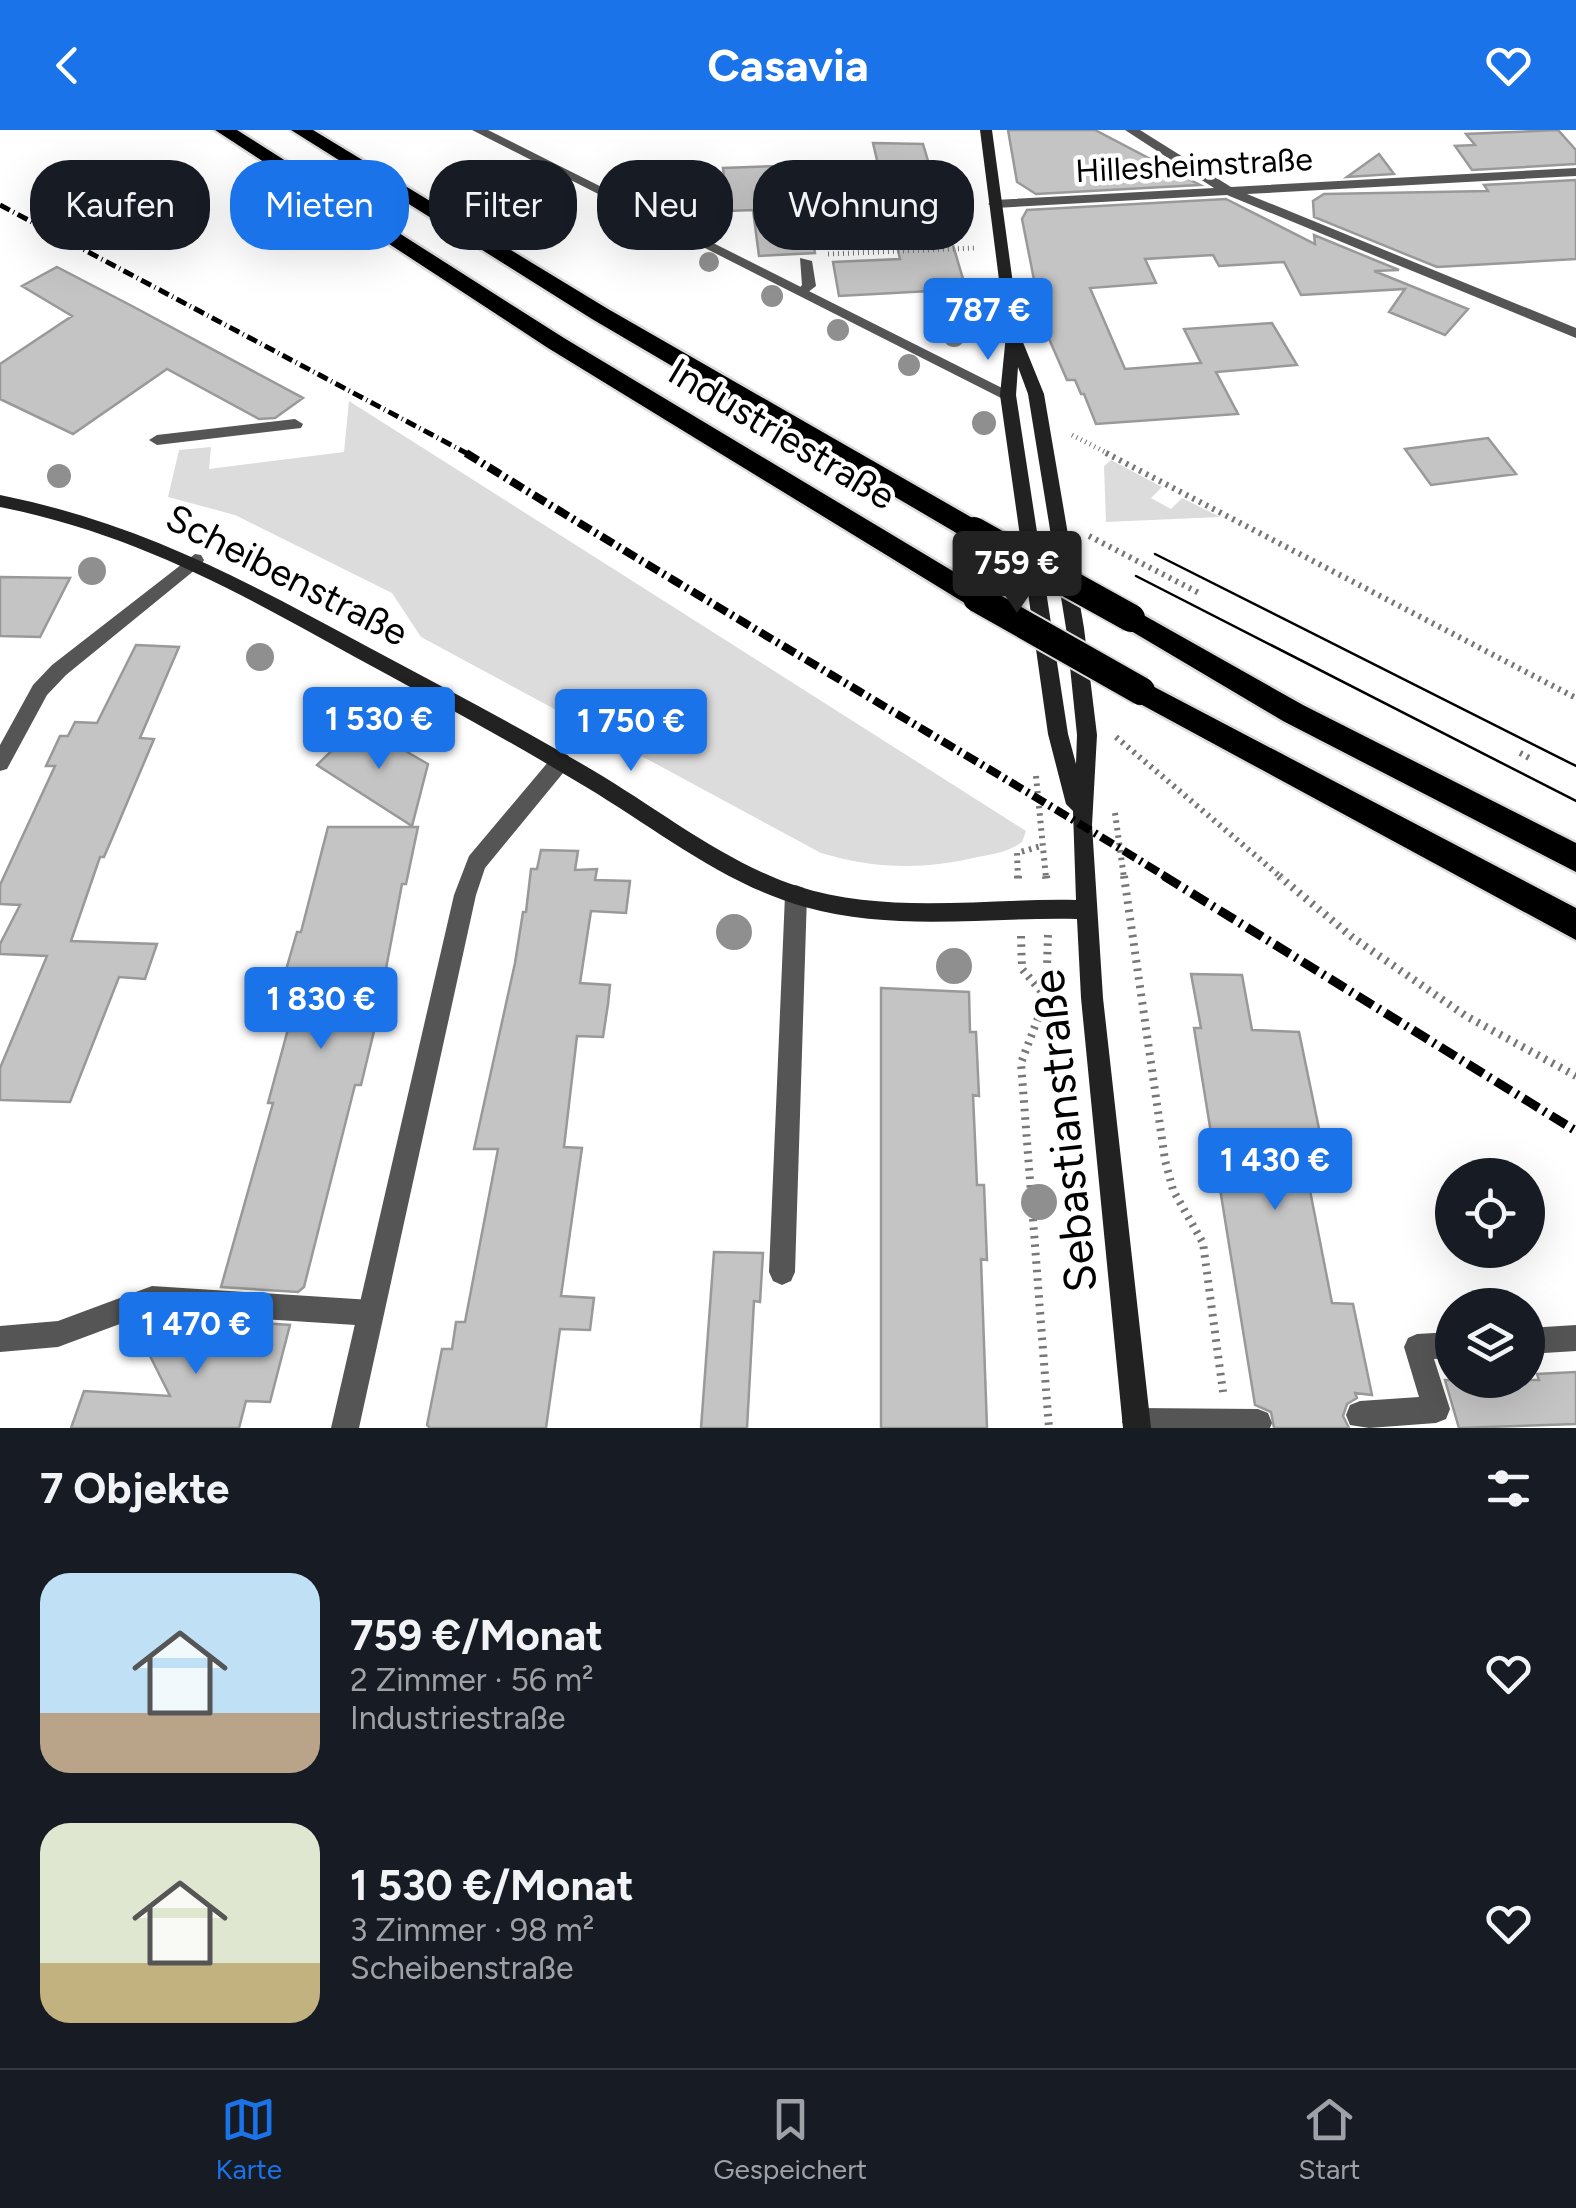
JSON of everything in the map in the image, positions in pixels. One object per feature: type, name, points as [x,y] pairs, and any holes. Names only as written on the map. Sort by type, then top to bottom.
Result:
[{"type":"highway","name":"Industriestraße","points":[[224,130],[556,344],[977,598],[1576,926]]},
{"type":"highway","name":"Industriestraße","points":[[300,130],[616,324],[974,531],[1294,713],[1576,858]]},
{"type":"street","points":[[478,130],[1008,395]]},
{"type":"street","name":"Sebastianstraße","points":[[986,130],[1013,335],[1036,394],[1075,628],[1087,735],[1082,826],[1092,998],[1136,1425]]},
{"type":"street","points":[[1131,130],[1228,191],[1576,334]]},
{"type":"street","name":"Hillesheimstraße","points":[[995,204],[1576,172]]},
{"type":"street","points":[[803,292],[809,286],[805,261]]},
{"type":"street","name":"Sebastianstraße","points":[[1013,335],[1008,395],[1058,734],[1082,826]]},
{"type":"street","points":[[157,440],[296,424]]},
{"type":"street","name":"Scheibenstraße","points":[[0,502],[37,507],[109,527],[195,560],[561,761],[748,872],[796,895],[835,906],[900,911],[1020,907],[1087,910]]},
{"type":"street","points":[[0,763],[32,702],[60,670],[195,560]]},
{"type":"street","points":[[345,1428],[465,895],[476,863],[561,761]]},
{"type":"street","points":[[782,1272],[796,895]]},
{"type":"street","points":[[0,1339],[58,1334],[152,1299],[371,1313]]},
{"type":"street","points":[[1545,1339],[1576,1338]]},
{"type":"street","points":[[1360,1415],[1436,1409],[1417,1347],[1435,1346]]},
{"type":"street","points":[[1136,1425],[1258,1423]]},
{"type":"path","points":[[824,303],[830,295],[823,254],[1000,247]]},
{"type":"path","points":[[1058,428],[1576,698]]},
{"type":"path","points":[[1086,535],[1199,593]]},
{"type":"path","points":[[1110,748],[1110,732],[1352,937],[1466,1016],[1576,1076]]},
{"type":"path","points":[[1520,753],[1534,760]]},
{"type":"path","points":[[1017,853],[1041,846],[1034,762]]},
{"type":"path","points":[[1113,798],[1164,1160],[1174,1190],[1203,1243],[1228,1426]]},
{"type":"path","points":[[1046,996],[1021,1063],[1049,1428]]},
{"type":"shaded area","points":[[349,401],[1026,831],[1022,842],[995,854],[918,866],[880,865],[821,853],[421,637],[392,593],[235,515],[168,497],[179,450],[211,447],[209,469],[344,452]]},
{"type":"shaded area","points":[[1111,460],[1162,487],[1151,498],[1171,509],[1182,498],[1220,517],[1106,522],[1104,466]]},
{"type":"building","points":[[1008,130],[1095,130],[1200,185],[1036,194],[1017,182]]},
{"type":"building","points":[[1558,130],[1576,150],[1576,164],[1472,170],[1455,146],[1475,145],[1466,134]]},
{"type":"building","points":[[873,143],[923,144],[928,160],[877,160]]},
{"type":"building","points":[[1379,154],[1394,174],[1347,177]]},
{"type":"building","points":[[753,167],[753,210],[733,211],[733,168]]},
{"type":"building","points":[[1576,180],[1576,259],[1437,267],[1314,217],[1313,201],[1324,194],[1488,191],[1484,185]]},
{"type":"building","points":[[1226,199],[1315,244],[1314,235],[1399,270],[1374,271],[1468,309],[1445,335],[1389,312],[1405,289],[1301,295],[1284,262],[1219,266],[1213,255],[1145,259],[1156,283],[1090,288],[1125,369],[1201,363],[1184,329],[1272,323],[1297,365],[1216,372],[1238,414],[1096,424],[1075,380],[1067,380],[1043,325],[1022,219],[1027,210]]},
{"type":"building","points":[[758,250],[815,253],[759,256]]},
{"type":"building","points":[[898,250],[954,250],[966,289],[839,296],[833,262],[900,259]]},
{"type":"building","points":[[57,267],[303,398],[275,418],[259,419],[167,369],[73,434],[0,399],[0,364],[72,316],[22,286]]},
{"type":"building","points":[[1488,438],[1516,474],[1431,485],[1405,449]]},
{"type":"building","points":[[0,577],[70,578],[40,637],[0,636]]},
{"type":"building","points":[[136,645],[179,647],[140,738],[154,739],[104,857],[100,857],[71,941],[157,944],[145,979],[119,977],[70,1102],[0,1100],[0,1068],[47,956],[0,954],[0,944],[20,905],[0,904],[0,885],[55,766],[46,766],[60,736],[68,736],[75,722],[97,723]]},
{"type":"building","points":[[359,724],[428,764],[412,826],[317,765]]},
{"type":"building","points":[[328,827],[418,827],[406,884],[402,884],[375,1027],[361,1085],[355,1085],[304,1287],[298,1292],[221,1287],[273,1103],[268,1103],[304,970],[286,970],[297,932],[301,932]]},
{"type":"building","points":[[541,850],[578,851],[575,870],[597,869],[595,880],[630,881],[626,913],[591,911],[580,983],[610,985],[608,1004],[603,1037],[577,1036],[564,1147],[582,1148],[561,1296],[594,1298],[590,1330],[560,1329],[546,1428],[430,1428],[427,1425],[442,1349],[452,1349],[456,1322],[465,1322],[498,1149],[474,1149],[526,912],[531,869],[537,869]]},
{"type":"building","points":[[1191,974],[1242,975],[1252,1030],[1299,1032],[1328,1172],[1306,1170],[1332,1303],[1353,1304],[1372,1395],[1355,1393],[1357,1398],[1347,1404],[1343,1416],[1349,1428],[1274,1428],[1271,1412],[1255,1405],[1194,1028],[1201,1028]]},
{"type":"building","points":[[881,988],[969,992],[970,1032],[976,1032],[979,1096],[973,1095],[977,1185],[984,1185],[987,1260],[981,1259],[987,1428],[881,1428]]},
{"type":"building","points":[[714,1252],[763,1253],[760,1302],[754,1301],[747,1428],[701,1428]]},
{"type":"building","points":[[159,1316],[290,1325],[270,1402],[246,1401],[239,1428],[71,1428],[84,1391],[170,1396],[148,1352]]},
{"type":"building","points":[[1576,1372],[1576,1424],[1459,1428],[1450,1398],[1545,1398],[1545,1374]]},
{"type":"tram line","points":[[1155,554],[1576,766]]},
{"type":"tram line","points":[[1136,576],[1576,801]]},
{"type":"railway","points":[[0,205],[470,455]]},
{"type":"railway","points":[[466,453],[1168,878]]},
{"type":"railway","points":[[1164,876],[1576,1131]]}]
